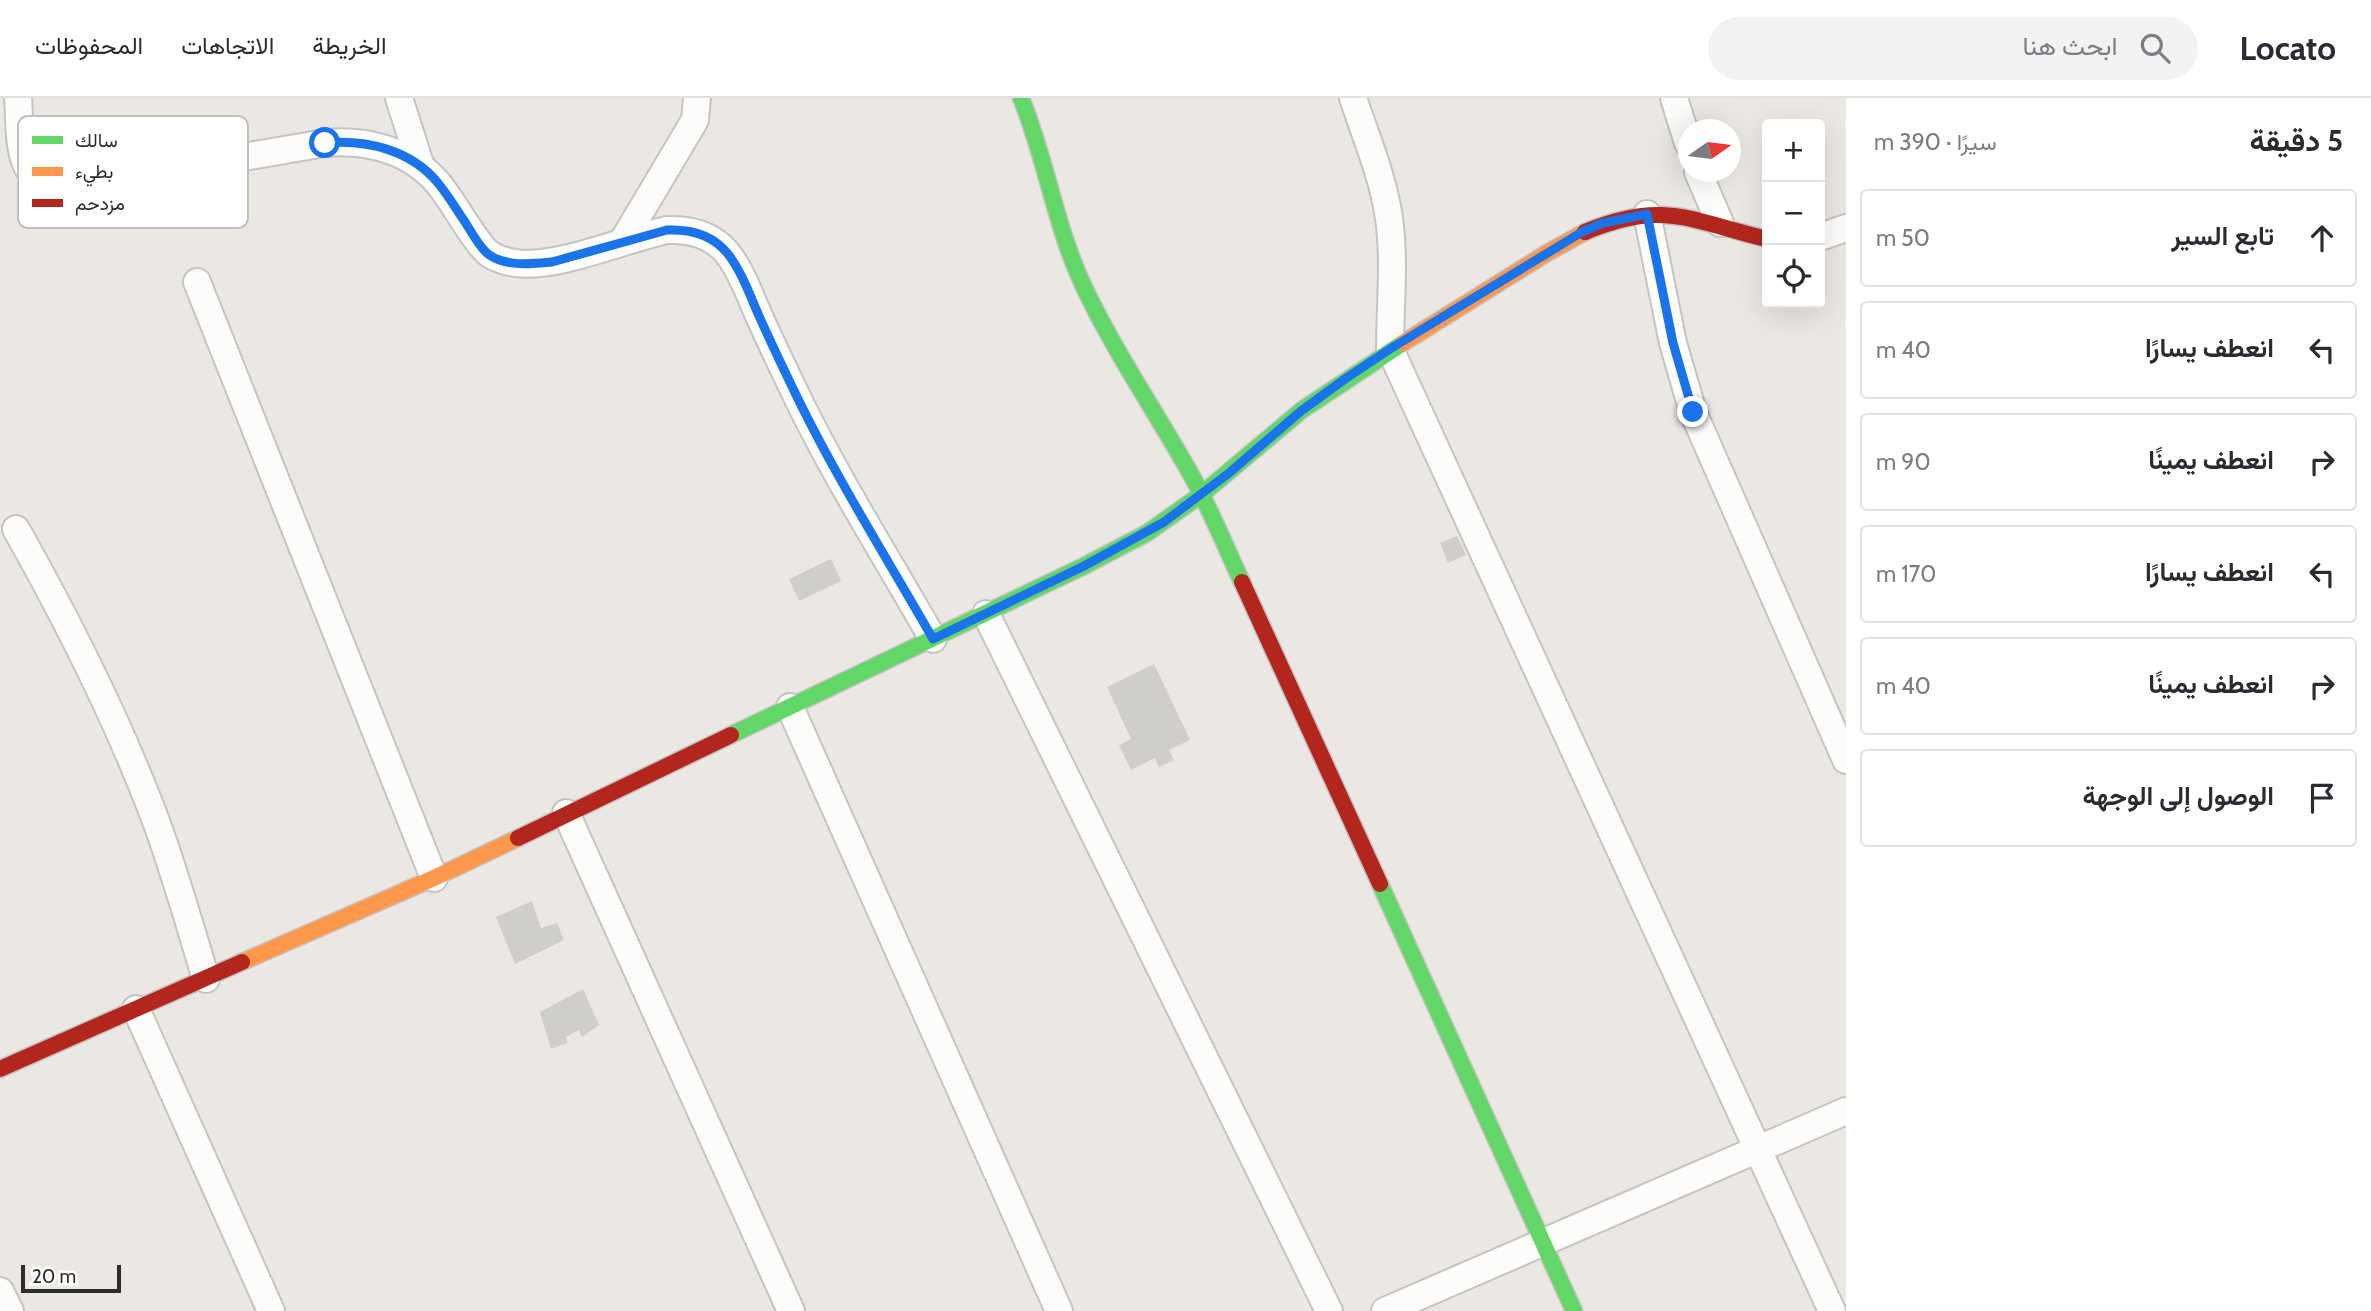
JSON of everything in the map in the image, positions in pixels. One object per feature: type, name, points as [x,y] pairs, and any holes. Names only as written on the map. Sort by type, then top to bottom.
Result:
[{"type":"street","points":[[18,98],[20,116]]},
{"type":"street","points":[[399,98],[421,167]]},
{"type":"street","points":[[623,241],[695,120],[697,98]]},
{"type":"street","points":[[1021,98],[1031,120],[1060,226],[1074,264],[1119,355],[1202,494],[1574,1311]]},
{"type":"street","points":[[1353,98],[1376,164],[1389,218],[1392,257],[1390,349],[1832,1311]]},
{"type":"street","points":[[1674,98],[1681,119]]},
{"type":"street","points":[[248,157],[344,141],[383,148],[403,156],[421,167],[437,182],[488,254],[502,260],[535,264],[552,262],[667,230],[695,232],[712,240],[726,252],[737,267],[777,357],[821,444],[933,639]]},
{"type":"street","points":[[1702,182],[1720,223]]},
{"type":"street","points":[[1647,214],[1673,343],[1693,412],[1846,760]]},
{"type":"street","points":[[0,1069],[434,878],[1084,566],[1164,522],[1202,494],[1301,411],[1390,349],[1582,232],[1603,223],[1647,214],[1671,214],[1720,223],[1742,233],[1762,238]]},
{"type":"street","points":[[1825,235],[1846,228]]},
{"type":"street","points":[[197,282],[434,878]]},
{"type":"street","points":[[16,529],[93,672],[126,747],[183,900],[205,979]]},
{"type":"street","points":[[986,614],[1329,1311]]},
{"type":"street","points":[[790,707],[1059,1311]]},
{"type":"street","points":[[566,813],[790,1311]]},
{"type":"street","points":[[136,1009],[271,1311]]},
{"type":"street","points":[[1385,1311],[1846,1111]]},
{"type":"street","points":[[0,1291],[10,1311]]},
{"type":"building","points":[[1457,536],[1466,555],[1448,563],[1440,543]]},
{"type":"building","points":[[831,559],[841,581],[799,601],[789,579]]},
{"type":"building","points":[[1154,664],[1190,740],[1169,750],[1174,760],[1159,767],[1155,758],[1131,770],[1119,745],[1131,739],[1107,687]]},
{"type":"building","points":[[532,901],[541,928],[557,923],[564,940],[515,964],[496,917]]},
{"type":"building","points":[[583,989],[599,1025],[582,1037],[579,1030],[566,1037],[567,1043],[551,1049],[540,1012]]},
{"type":"traffic: fast","points":[[1021,98],[1065,239],[1083,285],[1109,335],[1194,480],[1242,582]]},
{"type":"traffic: fast","points":[[731,735],[1084,566],[1147,533],[1202,494],[1302,410],[1403,343]]},
{"type":"traffic: fast","points":[[1380,884],[1574,1311]]},
{"type":"traffic: slow","points":[[1403,343],[1585,232]]},
{"type":"traffic: slow","points":[[242,962],[518,838]]},
{"type":"traffic: jam","points":[[1585,232],[1612,222],[1657,215],[1697,220],[1762,238]]},
{"type":"traffic: jam","points":[[1242,582],[1380,884]]},
{"type":"traffic: jam","points":[[518,838],[731,735]]},
{"type":"traffic: jam","points":[[0,1069],[242,962]]},
{"type":"route","points":[[325,143],[363,143],[403,156],[421,167],[437,182],[488,254],[502,260],[535,264],[552,262],[667,230],[695,232],[712,240],[726,252],[737,267],[777,357],[821,444],[933,639],[1084,566],[1164,522],[1229,473],[1301,411],[1345,379],[1582,232],[1603,223],[1647,214],[1673,343],[1693,412]]}]
